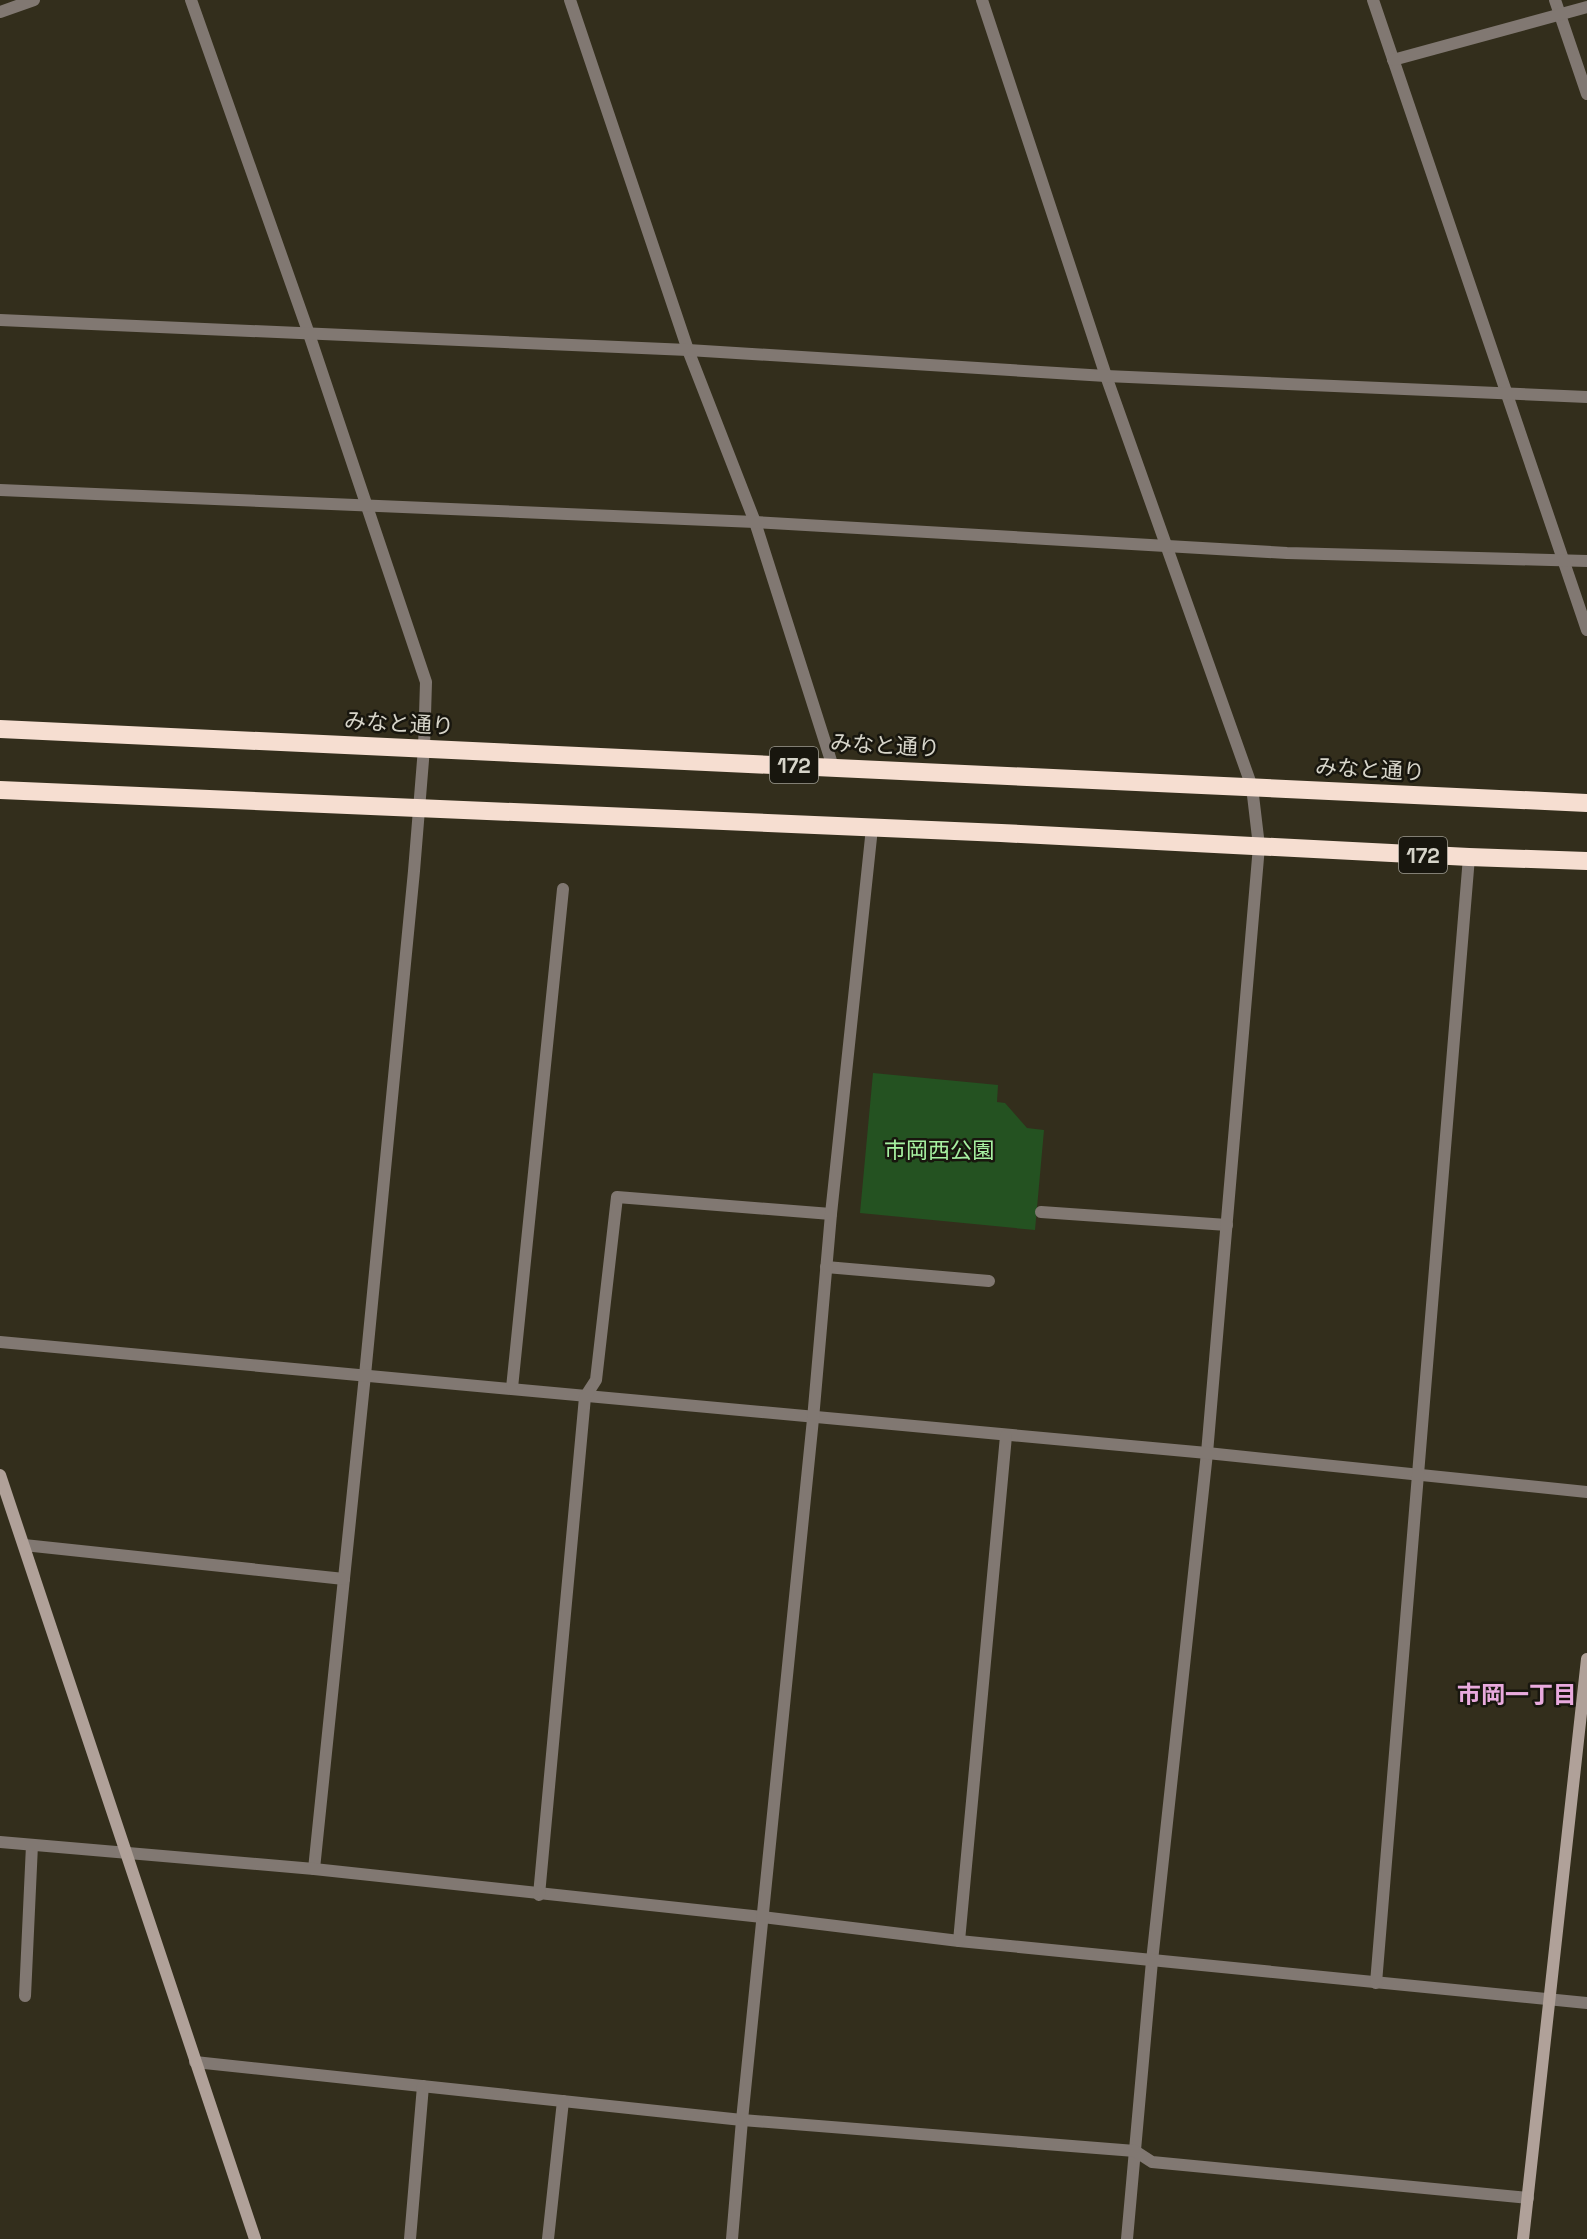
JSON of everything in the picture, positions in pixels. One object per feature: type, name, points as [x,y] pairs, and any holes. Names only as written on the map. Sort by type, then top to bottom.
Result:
[{"type":"highway","name":"みなと通り","points":[[0,729],[1587,803]]},
{"type":"highway","name":"172","points":[[0,790],[1587,861]]},
{"type":"street","points":[[0,12],[34,0]]},
{"type":"street","points":[[191,0],[309,334],[426,682],[424,748],[414,871],[314,1869]]},
{"type":"street","points":[[570,0],[688,350],[755,522],[833,767]]},
{"type":"street","points":[[982,0],[1106,376],[1252,788],[1259,846],[1207,1453],[1152,1961],[1127,2239]]},
{"type":"street","points":[[1373,0],[1587,630]]},
{"type":"street","points":[[1555,0],[1587,94]]},
{"type":"street","points":[[1393,60],[1587,7]]},
{"type":"street","points":[[0,320],[688,350],[1106,376],[1587,397]]},
{"type":"street","points":[[0,490],[755,522],[1287,554],[1587,561]]},
{"type":"street","points":[[732,2239],[831,1214],[872,828]]},
{"type":"street","points":[[1376,1983],[1469,857]]},
{"type":"street","points":[[512,1388],[563,889]]},
{"type":"street","points":[[539,1894],[585,1397],[596,1380],[618,1197],[831,1214]]},
{"type":"street","points":[[1041,1212],[1227,1225]]},
{"type":"street","points":[[826,1267],[989,1281]]},
{"type":"street","points":[[0,1342],[512,1388],[813,1419],[1207,1453],[1587,1492]]},
{"type":"street","points":[[958,1941],[1006,1436]]},
{"type":"street","points":[[0,1475],[124,1853],[255,2239]]},
{"type":"street","points":[[24,1545],[344,1579]]},
{"type":"street","points":[[1523,2239],[1587,1659]]},
{"type":"street","points":[[0,1842],[314,1869],[762,1917],[958,1941],[1587,2003]]},
{"type":"street","points":[[25,1996],[32,1845]]},
{"type":"street","points":[[195,2062],[742,2120],[1135,2151],[1152,2162],[1528,2198]]},
{"type":"street","points":[[410,2239],[423,2086]]},
{"type":"street","points":[[548,2239],[563,2101]]},
{"type":"green space","name":"市岡西公園","points":[[873,1073],[998,1085],[997,1102],[1005,1103],[1027,1128],[1044,1130],[1035,1230],[860,1213]]},
{"type":"district","name":"市岡一丁目","points":[[1517,1694]]}]
